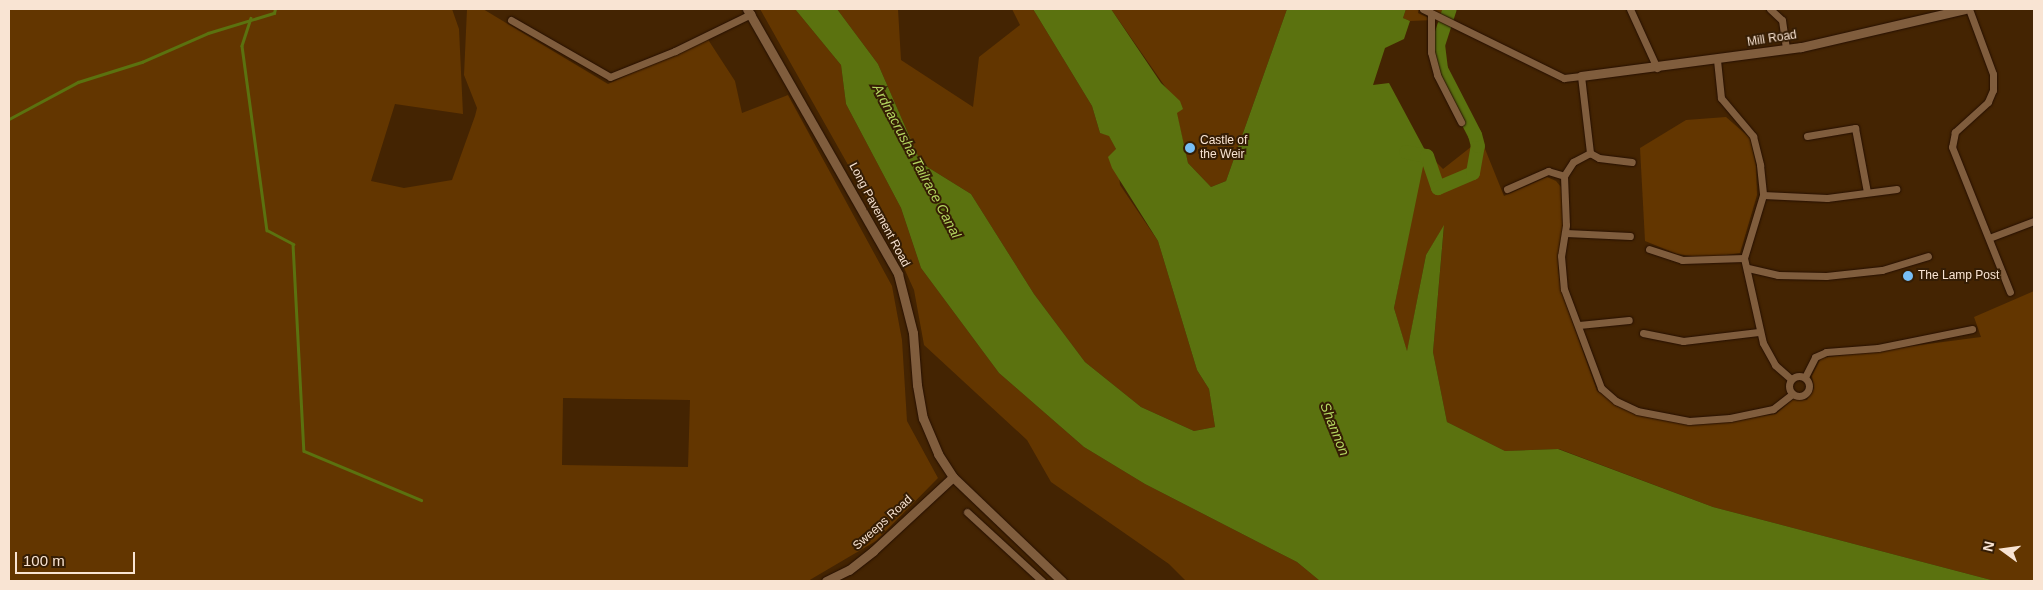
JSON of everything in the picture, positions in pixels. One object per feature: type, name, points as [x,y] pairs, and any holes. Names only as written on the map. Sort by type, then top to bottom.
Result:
[{"type":"main road","name":"Mill Road","points":[[1581,76],[1657,68],[1786,49],[1965,9]]},
{"type":"main road","name":"Long Pavement Road","points":[[749,11],[898,274],[913,333],[916,385],[923,418],[938,454],[953,478],[1062,581]]},
{"type":"main road","name":"Sweeps Road","points":[[826,581],[849,570],[873,551],[953,478]]},
{"type":"street","points":[[1423,9],[1564,78],[1581,76],[1590,153]]},
{"type":"street","points":[[1630,9],[1657,68]]},
{"type":"street","points":[[1770,9],[1782,20],[1786,49]]},
{"type":"street","points":[[1969,9],[1993,74],[1993,90],[1988,102],[1955,132],[1952,147],[2010,292]]},
{"type":"street","points":[[511,20],[610,77],[675,51],[749,11]]},
{"type":"street","points":[[1431,14],[1431,52],[1437,75],[1461,122]]},
{"type":"street","points":[[1717,60],[1724,106],[1753,136],[1760,164],[1763,195],[1744,258],[1748,268],[1758,332],[1775,365],[1791,379],[1805,377]]},
{"type":"street","points":[[1807,136],[1855,128],[1867,192]]},
{"type":"street","points":[[1590,153],[1599,158],[1632,162]]},
{"type":"street","points":[[1590,153],[1573,162],[1564,176],[1566,233],[1561,256],[1564,289],[1601,388],[1616,401],[1637,410],[1689,420],[1730,418],[1774,409],[1792,394]]},
{"type":"street","points":[[1507,189],[1548,171],[1564,176]]},
{"type":"street","points":[[1763,195],[1827,198],[1896,189]]},
{"type":"street","points":[[1988,238],[2034,221]]},
{"type":"street","points":[[1566,233],[1630,236]]},
{"type":"street","points":[[1649,249],[1682,260],[1744,258]]},
{"type":"street","points":[[1748,268],[1778,275],[1826,276],[1882,270],[1928,256]]},
{"type":"street","points":[[1578,325],[1629,320]]},
{"type":"street","points":[[1805,377],[1815,357],[1826,352],[1878,348],[1972,329]]},
{"type":"street","points":[[1643,333],[1683,341],[1758,332]]},
{"type":"street","points":[[1791,379],[1789,388],[1792,394],[1799,396],[1808,392],[1809,382],[1805,377]]},
{"type":"street","points":[[967,512],[1042,581]]},
{"type":"shaded area","points":[[9,9],[452,9],[459,29],[463,114],[395,104],[371,181],[404,188],[452,180],[475,116],[477,108],[464,75],[467,9],[483,9],[608,84],[707,38],[735,81],[742,113],[788,95],[892,286],[902,340],[907,421],[938,478],[876,541],[808,581],[9,581]],"holes":[[[563,398],[690,400],[688,467],[562,465]]]},
{"type":"shaded area","points":[[760,9],[795,9],[841,65],[846,104],[901,208],[921,268],[999,373],[1084,447],[1145,484],[1297,562],[1320,581],[1186,581],[1169,564],[1051,482],[1027,440],[924,345],[914,290],[895,248]]},
{"type":"shaded area","points":[[837,9],[898,9],[901,60],[973,107],[979,57],[1020,25],[1012,9],[1033,9],[1092,106],[1100,133],[1109,135],[1116,149],[1120,185],[1158,241],[1197,370],[1209,389],[1215,427],[1194,431],[1141,407],[1085,362],[1034,294],[971,194],[921,163],[878,64]]},
{"type":"shaded area","points":[[1111,9],[1287,9],[1226,181],[1211,187],[1188,163],[1173,98]]},
{"type":"shaded area","points":[[1406,9],[1419,9],[1418,13],[1433,20],[1427,9],[1454,9],[1449,28],[1434,20],[1410,21],[1403,18]]},
{"type":"shaded area","points":[[1726,117],[1750,138],[1756,166],[1757,195],[1740,253],[1707,258],[1677,254],[1645,241],[1640,148],[1686,120]]},
{"type":"shaded area","points":[[1481,139],[1504,196],[1547,177],[1556,181],[1561,187],[1564,216],[1558,268],[1561,290],[1597,391],[1635,414],[1696,425],[1776,414],[1793,399],[1807,400],[1814,388],[1812,376],[1821,358],[1981,337],[1974,317],[2034,291],[2034,581],[1995,581],[1713,507],[1559,449],[1505,451],[1447,422],[1433,352],[1444,226],[1426,255],[1407,352],[1394,308],[1424,155],[1426,152],[1443,169]]},
{"type":"water","points":[[795,9],[837,9],[878,64],[921,163],[971,194],[1034,294],[1085,362],[1141,407],[1194,431],[1215,427],[1209,389],[1197,370],[1158,241],[1112,168],[1108,157],[1116,149],[1109,136],[1100,133],[1092,106],[1033,9],[1111,9],[1161,83],[1180,101],[1183,109],[1177,113],[1188,163],[1211,187],[1226,181],[1287,9],[1406,9],[1403,18],[1410,21],[1404,39],[1385,48],[1373,85],[1389,83],[1426,152],[1394,308],[1407,351],[1426,255],[1444,225],[1433,352],[1447,422],[1505,451],[1558,449],[1713,507],[1995,581],[1320,581],[1297,562],[1145,484],[1084,447],[999,373],[921,268],[901,208],[846,104],[841,65]]},
{"type":"waterway","points":[[9,119],[78,82],[142,62],[208,33],[274,13],[275,9]]},
{"type":"waterway","points":[[1406,152],[1427,156],[1438,188],[1473,173],[1478,146],[1475,135],[1441,69],[1438,45],[1450,9]]},
{"type":"waterway","points":[[251,18],[242,46],[267,230],[293,244],[304,451],[421,500]]},
{"type":"place","name":"Castle of the Weir","points":[[1190,148]]},
{"type":"place","name":"The Lamp Post","points":[[1908,276]]},
{"type":"water label","name":"Ardnacrusha Tailrace Canal","points":[[917,161]]},
{"type":"water label","name":"Shannon","points":[[1335,429]]}]
